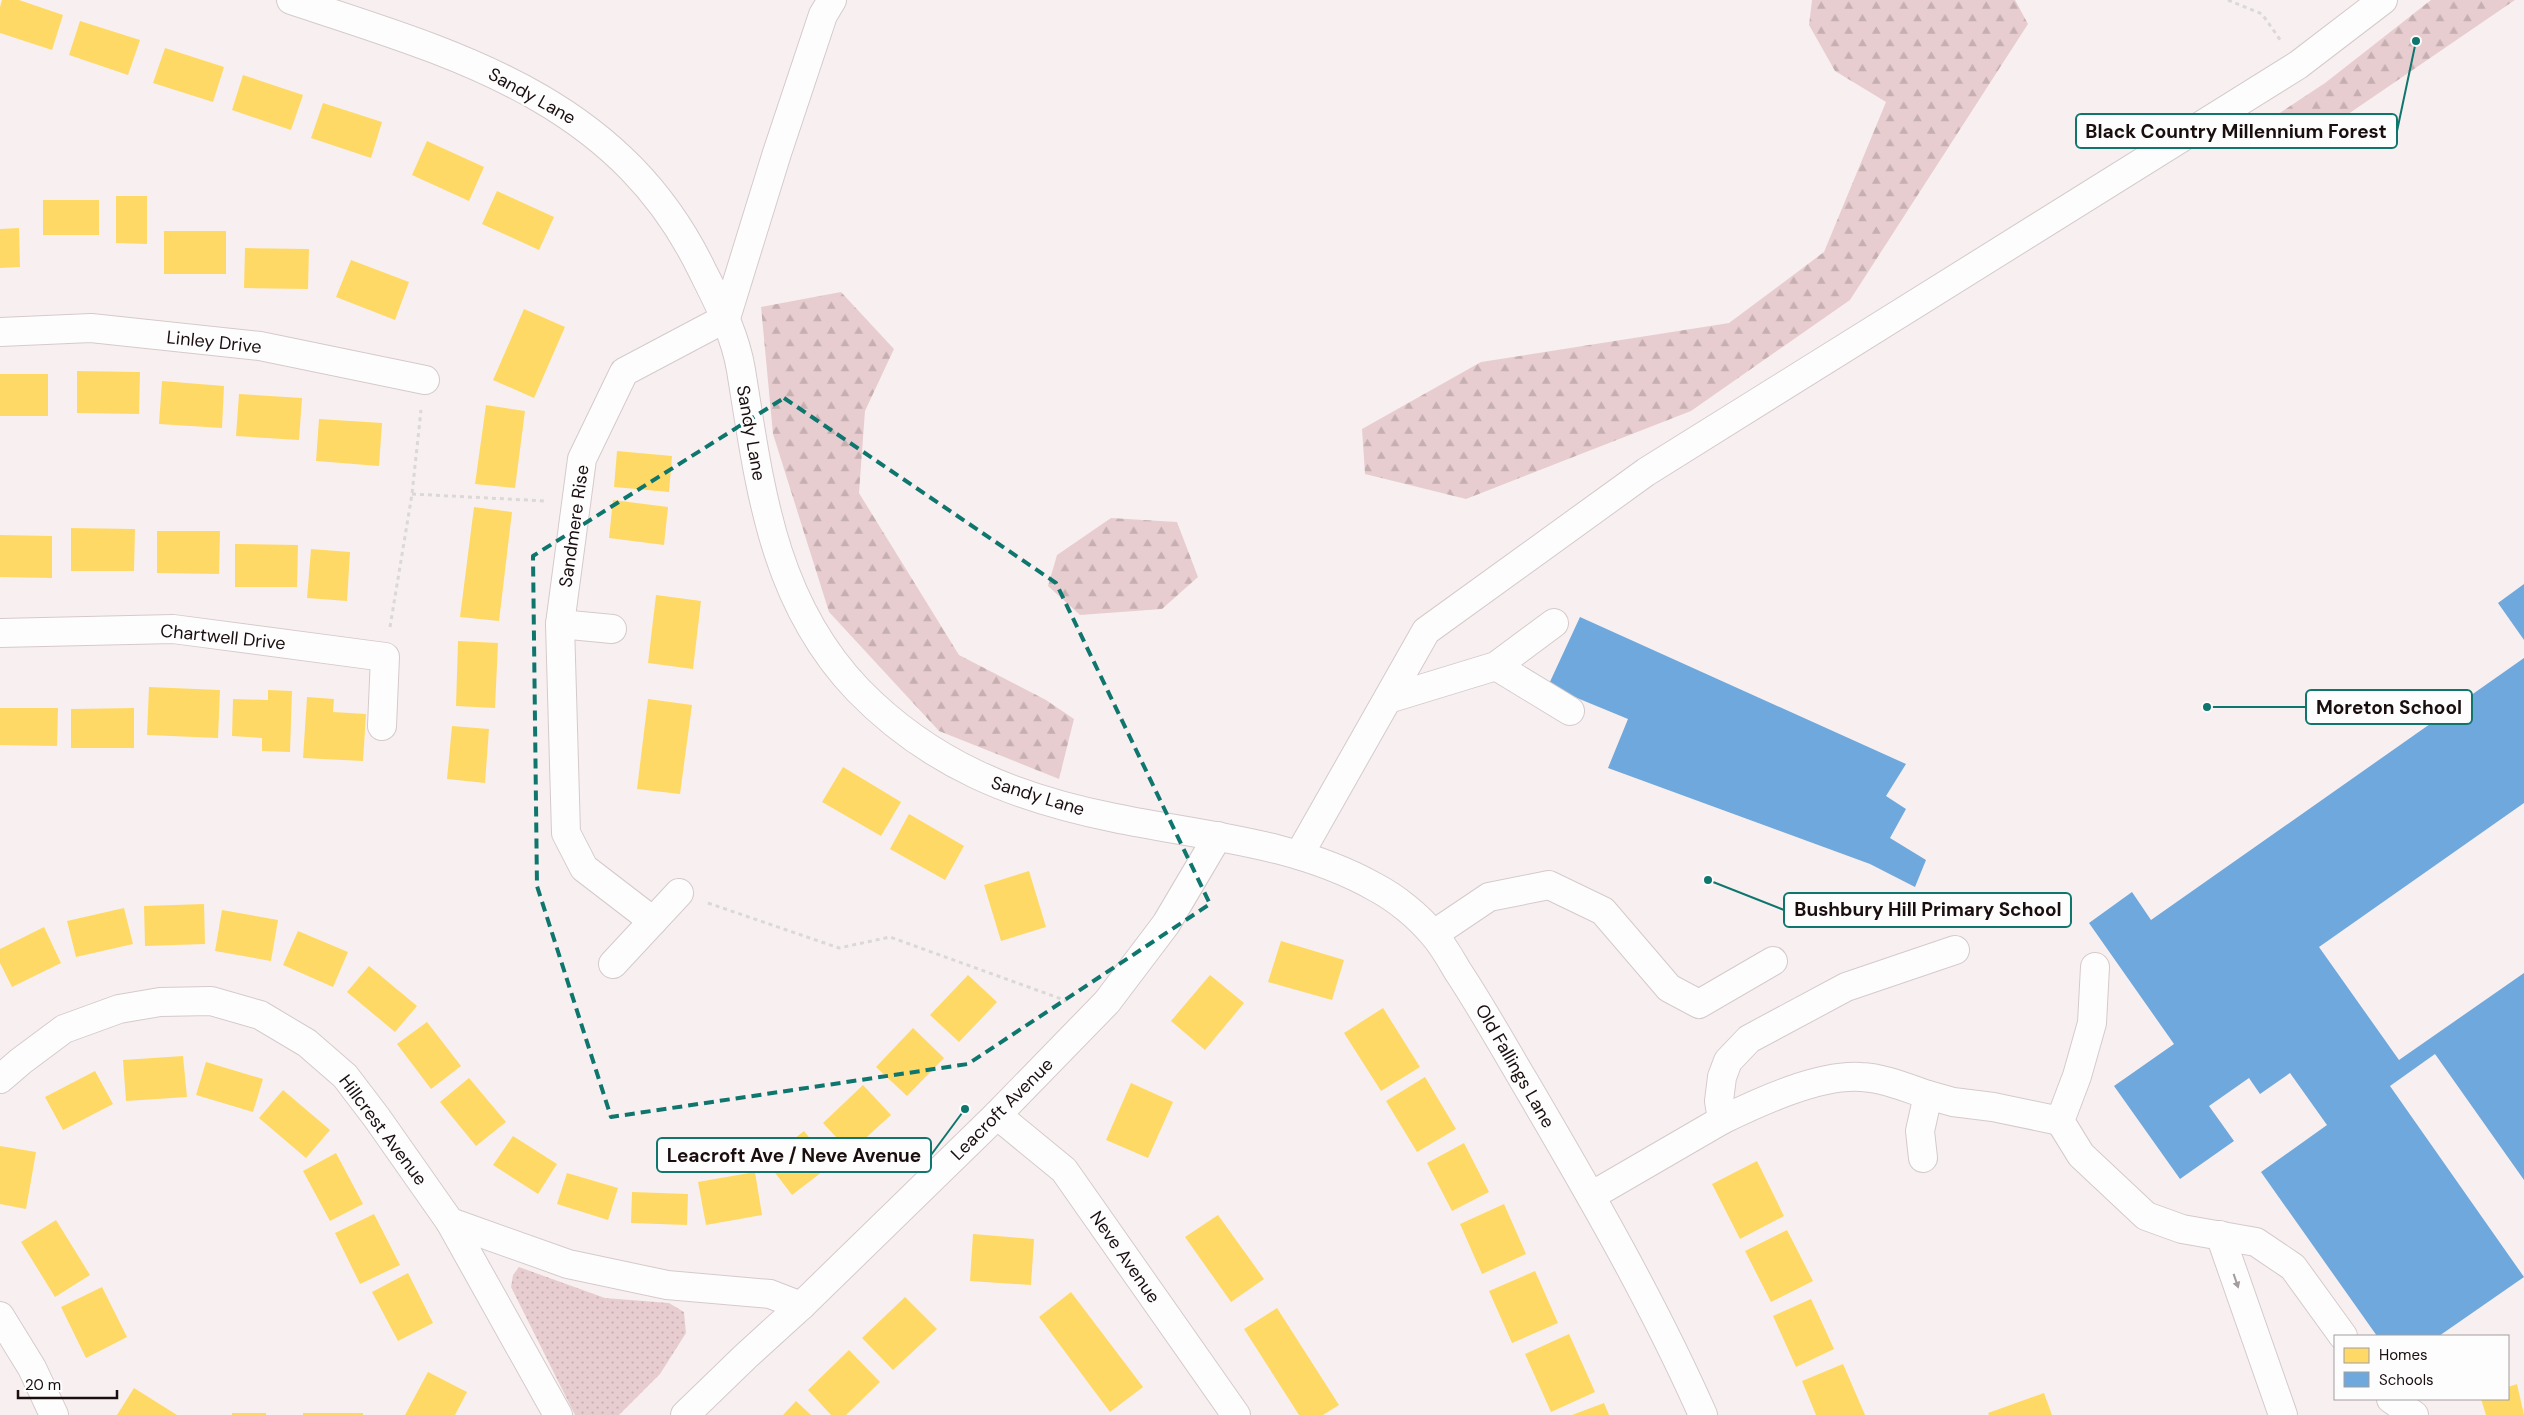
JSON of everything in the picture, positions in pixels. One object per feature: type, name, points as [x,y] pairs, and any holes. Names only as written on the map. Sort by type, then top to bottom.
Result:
[{"type":"street","name":"Sandy Lane","points":[[291,0],[414,40],[475,65],[534,93],[576,119],[610,147],[663,205],[686,238],[726,318],[740,362],[767,522],[782,565],[800,605],[825,650],[859,690],[913,738],[976,776],[1033,799],[1114,818],[1218,836]]},
{"type":"street","points":[[726,318],[776,153],[823,15],[832,0]]},
{"type":"street","points":[[1299,854],[1426,631],[1646,472],[2298,65],[2383,0]]},
{"type":"street","name":"Sandmere Rise","points":[[653,921],[584,868],[566,833],[560,624],[582,459],[624,372],[726,318]]},
{"type":"street","name":"Linley Drive","points":[[0,332],[91,328],[260,346],[425,380]]},
{"type":"street","points":[[1388,699],[1496,666],[1554,623]]},
{"type":"street","points":[[560,624],[612,629]]},
{"type":"street","name":"Chartwell Drive","points":[[0,633],[173,629],[385,657]]},
{"type":"street","points":[[382,726],[385,657]]},
{"type":"street","points":[[1496,666],[1570,710]]},
{"type":"street","name":"Old Fallings Lane","points":[[1218,836],[1299,854],[1343,871],[1378,888],[1403,906],[1434,934],[1474,994],[1591,1196],[1644,1295],[1703,1415]]},
{"type":"street","name":"Leacroft Avenue","points":[[685,1415],[801,1306],[997,1115],[1098,1012],[1166,924],[1218,836]]},
{"type":"street","points":[[1434,934],[1489,897],[1549,885],[1603,911],[1669,988],[1699,1004],[1773,960]]},
{"type":"street","points":[[613,964],[679,893]]},
{"type":"street","points":[[1722,1120],[1719,1101],[1722,1077],[1728,1061],[1749,1039],[1846,987],[1955,950]]},
{"type":"street","points":[[2060,1121],[2077,1076],[2092,1023],[2095,967]]},
{"type":"street","name":"Hillcrest Avenue","points":[[0,1079],[64,1029],[119,1009],[160,1002],[211,1001],[260,1015],[306,1043],[345,1076],[377,1118],[450,1222],[558,1415]]},
{"type":"street","points":[[1591,1196],[1722,1120],[1765,1100],[1832,1078],[1861,1076],[1953,1102],[1993,1107],[2060,1121],[2082,1155],[2146,1216],[2182,1229],[2256,1242],[2293,1266],[2342,1335]]},
{"type":"street","points":[[1922,1158],[1920,1131],[1928,1094]]},
{"type":"street","name":"Neve Avenue","points":[[997,1115],[1064,1170],[1236,1415]]},
{"type":"street","points":[[450,1222],[568,1264],[667,1285],[770,1294],[801,1306]]},
{"type":"street","points":[[2220,1235],[2283,1415]]},
{"type":"street","points":[[0,1316],[32,1368],[54,1415]]},
{"type":"path","points":[[2228,0],[2262,14],[2298,65]]},
{"type":"path","points":[[385,657],[412,494],[425,380]]},
{"type":"path","points":[[412,494],[510,500]]},
{"type":"path","points":[[679,893],[839,948],[890,937],[1098,1012]]},
{"type":"highlighted area","points":[[784,398],[1056,583],[1210,904],[968,1064],[611,1117],[537,886],[533,556]]},
{"type":"green space","points":[[1812,0],[2015,0],[2028,24],[1850,300],[1691,411],[1466,499],[1365,474],[1362,429],[1481,362],[1729,323],[1824,252],[1886,102],[1835,71],[1809,25]]},
{"type":"green space","points":[[2431,0],[2515,0],[2338,121],[2257,128],[2325,83]]},
{"type":"green space","points":[[841,292],[894,349],[865,411],[859,493],[959,655],[1046,700],[1074,719],[1059,779],[939,731],[829,612],[773,434],[761,307]]},
{"type":"green space","points":[[1111,518],[1177,522],[1198,577],[1162,609],[1080,615],[1048,586],[1057,555]]},
{"type":"green space","points":[[519,1267],[605,1298],[669,1303],[684,1312],[686,1333],[660,1374],[619,1415],[575,1415],[511,1287],[513,1275]]},
{"type":"building: Homes","points":[[2,0],[19,0],[63,15],[52,50],[0,33],[0,7]]},
{"type":"building: Homes","points":[[80,21],[140,40],[128,75],[69,55]]},
{"type":"building: Homes","points":[[165,48],[224,67],[213,102],[153,83]]},
{"type":"building: Homes","points":[[243,75],[303,95],[291,130],[232,110]]},
{"type":"building: Homes","points":[[323,103],[382,122],[371,158],[311,138]]},
{"type":"building: Homes","points":[[427,141],[484,167],[469,201],[412,175]]},
{"type":"building: Homes","points":[[497,191],[554,217],[539,250],[482,224]]},
{"type":"building: Homes","points":[[116,196],[147,196],[147,244],[116,243]]},
{"type":"building: Homes","points":[[43,200],[99,200],[99,235],[43,235]]},
{"type":"building: Homes","points":[[19,228],[20,267],[0,268],[0,229]]},
{"type":"building: Homes","points":[[164,231],[226,231],[226,274],[164,274]]},
{"type":"building: Homes","points":[[245,248],[309,249],[308,289],[244,288]]},
{"type":"building: Homes","points":[[351,260],[409,282],[395,320],[336,297]]},
{"type":"building: Homes","points":[[524,309],[565,327],[534,398],[493,380]]},
{"type":"building: Homes","points":[[77,371],[140,372],[139,414],[77,413]]},
{"type":"building: Homes","points":[[0,374],[48,374],[48,416],[0,416]]},
{"type":"building: Homes","points":[[162,381],[224,386],[222,428],[159,424]]},
{"type":"building: Homes","points":[[239,394],[302,398],[299,440],[236,436]]},
{"type":"building: Homes","points":[[486,405],[525,411],[515,488],[475,484]]},
{"type":"building: Homes","points":[[319,419],[382,423],[379,466],[316,461]]},
{"type":"building: Homes","points":[[617,451],[672,456],[669,492],[614,487]]},
{"type":"building: Homes","points":[[613,500],[668,507],[664,545],[609,538]]},
{"type":"building: Homes","points":[[474,507],[512,512],[499,621],[460,617]]},
{"type":"building: Homes","points":[[71,528],[135,529],[134,571],[71,571]]},
{"type":"building: Homes","points":[[157,531],[220,531],[219,574],[157,573]]},
{"type":"building: Homes","points":[[0,535],[52,536],[52,578],[0,577]]},
{"type":"building: Homes","points":[[235,544],[298,545],[297,587],[235,587]]},
{"type":"building: Homes","points":[[311,549],[350,552],[347,601],[307,598]]},
{"type":"building: Homes","points":[[656,595],[701,601],[693,669],[648,663]]},
{"type":"building: Homes","points":[[458,641],[498,643],[495,708],[456,706]]},
{"type":"building: Homes","points":[[149,687],[220,690],[218,738],[147,735]]},
{"type":"building: Homes","points":[[268,690],[292,691],[290,752],[262,751],[262,738],[232,736],[233,699],[268,700]]},
{"type":"building: Homes","points":[[307,697],[334,699],[333,712],[366,714],[363,761],[303,758]]},
{"type":"building: Homes","points":[[648,699],[692,705],[680,794],[637,789]]},
{"type":"building: Homes","points":[[0,708],[58,708],[57,746],[0,745]]},
{"type":"building: Homes","points":[[134,708],[134,748],[71,748],[71,709]]},
{"type":"building: Homes","points":[[452,726],[489,729],[485,783],[447,779]]},
{"type":"building: Homes","points":[[843,767],[901,802],[881,836],[822,802]]},
{"type":"building: Homes","points":[[909,814],[964,846],[945,880],[890,849]]},
{"type":"building: Homes","points":[[1029,871],[1046,927],[1001,941],[984,885]]},
{"type":"building: Homes","points":[[204,904],[205,944],[145,946],[144,906]]},
{"type":"building: Homes","points":[[124,908],[133,944],[76,957],[67,921]]},
{"type":"building: Homes","points":[[222,910],[278,920],[271,961],[215,951]]},
{"type":"building: Homes","points":[[44,927],[61,963],[12,987],[0,963],[0,949]]},
{"type":"building: Homes","points":[[298,931],[348,952],[333,987],[283,965]]},
{"type":"building: Homes","points":[[1281,941],[1344,960],[1332,1000],[1268,982]]},
{"type":"building: Homes","points":[[369,966],[417,1006],[395,1032],[347,992]]},
{"type":"building: Homes","points":[[968,975],[997,1002],[959,1042],[930,1015]]},
{"type":"building: Homes","points":[[1210,975],[1244,1003],[1205,1050],[1171,1021]]},
{"type":"building: Homes","points":[[1383,1008],[1420,1067],[1381,1091],[1344,1033]]},
{"type":"building: Homes","points":[[427,1022],[461,1066],[431,1089],[397,1044]]},
{"type":"building: Homes","points":[[913,1028],[944,1058],[907,1096],[876,1067]]},
{"type":"building: Homes","points":[[183,1056],[187,1097],[126,1101],[123,1060]]},
{"type":"building: Homes","points":[[206,1062],[263,1079],[253,1112],[196,1095]]},
{"type":"building: Homes","points":[[95,1071],[113,1104],[63,1130],[45,1097]]},
{"type":"building: Homes","points":[[1425,1077],[1456,1129],[1417,1152],[1386,1101]]},
{"type":"building: Homes","points":[[469,1078],[506,1122],[476,1146],[440,1102]]},
{"type":"building: Homes","points":[[1131,1083],[1173,1102],[1148,1158],[1106,1140]]},
{"type":"building: Homes","points":[[863,1085],[891,1115],[850,1152],[823,1123]]},
{"type":"building: Homes","points":[[283,1090],[330,1130],[306,1158],[259,1118]]},
{"type":"building: Homes","points":[[804,1131],[831,1165],[792,1195],[766,1161]]},
{"type":"building: Homes","points":[[513,1136],[557,1164],[538,1194],[493,1165]]},
{"type":"building: Homes","points":[[1464,1143],[1489,1192],[1452,1211],[1427,1163]]},
{"type":"building: Homes","points":[[0,1146],[36,1152],[26,1209],[0,1204]]},
{"type":"building: Homes","points":[[336,1153],[363,1204],[330,1221],[303,1171]]},
{"type":"building: Homes","points":[[1757,1161],[1784,1216],[1740,1239],[1712,1184]]},
{"type":"building: Homes","points":[[755,1172],[762,1215],[706,1225],[698,1182]]},
{"type":"building: Homes","points":[[567,1173],[618,1188],[608,1220],[557,1204]]},
{"type":"building: Homes","points":[[632,1192],[688,1194],[687,1225],[631,1223]]},
{"type":"building: Homes","points":[[1504,1204],[1526,1254],[1482,1274],[1460,1224]]},
{"type":"building: Homes","points":[[374,1214],[400,1265],[360,1284],[335,1233]]},
{"type":"building: Homes","points":[[1218,1215],[1264,1279],[1231,1302],[1185,1237]]},
{"type":"building: Homes","points":[[56,1220],[90,1275],[55,1297],[21,1242]]},
{"type":"building: Homes","points":[[1787,1230],[1813,1281],[1771,1302],[1745,1251]]},
{"type":"building: Homes","points":[[973,1234],[1034,1239],[1031,1285],[970,1281]]},
{"type":"building: Homes","points":[[1535,1271],[1558,1323],[1512,1343],[1489,1291]]},
{"type":"building: Homes","points":[[408,1273],[433,1323],[398,1341],[372,1292]]},
{"type":"building: Homes","points":[[102,1287],[127,1337],[86,1358],[61,1307]]},
{"type":"building: Homes","points":[[1071,1292],[1143,1387],[1110,1412],[1039,1317]]},
{"type":"building: Homes","points":[[905,1297],[937,1329],[893,1370],[862,1338]]},
{"type":"building: Homes","points":[[1811,1299],[1834,1349],[1796,1367],[1773,1316]]},
{"type":"building: Homes","points":[[1277,1308],[1339,1405],[1323,1415],[1299,1415],[1244,1329]]},
{"type":"building: Homes","points":[[1569,1334],[1595,1392],[1551,1412],[1525,1354]]},
{"type":"building: Homes","points":[[849,1350],[880,1382],[846,1415],[831,1415],[808,1390]]},
{"type":"building: Homes","points":[[1843,1364],[1865,1415],[1816,1415],[1802,1381]]},
{"type":"building: Homes","points":[[428,1372],[467,1392],[455,1415],[405,1415]]},
{"type":"building: Homes","points":[[2517,1384],[2524,1415],[2486,1415],[2481,1400],[2509,1400],[2509,1387]]},
{"type":"building: Homes","points":[[134,1388],[177,1415],[117,1415]]},
{"type":"building: Homes","points":[[2044,1393],[2052,1415],[1989,1415],[1988,1413]]},
{"type":"building: Homes","points":[[796,1401],[811,1415],[783,1415]]},
{"type":"building: Homes","points":[[1604,1403],[1609,1415],[1572,1415]]},
{"type":"building: Homes","points":[[232,1413],[266,1413],[266,1415],[232,1415]]},
{"type":"building: Homes","points":[[303,1413],[363,1413],[363,1415],[303,1415]]},
{"type":"building: Schools","points":[[2524,584],[2524,640],[2498,603]]},
{"type":"building: Schools","points":[[1580,617],[1906,764],[1886,796],[1906,809],[1890,838],[1926,860],[1915,887],[1870,864],[1608,768],[1628,719],[1548,686]]},
{"type":"building: Schools","points":[[2524,658],[2524,803],[2319,947],[2399,1060],[2524,973],[2524,1180],[2435,1054],[2390,1086],[2524,1277],[2440,1335],[2376,1335],[2261,1172],[2327,1125],[2290,1073],[2260,1094],[2249,1078],[2209,1106],[2234,1141],[2180,1179],[2114,1086],[2174,1044],[2089,923],[2132,892],[2151,920]]},
{"type":"place","name":"Black Country Millennium Forest","points":[[2416,41]]},
{"type":"place","name":"Moreton School","points":[[2207,707]]},
{"type":"place","name":"Bushbury Hill Primary School","points":[[1708,880]]},
{"type":"place","name":"Leacroft Ave / Neve Avenue","points":[[965,1109]]}]
